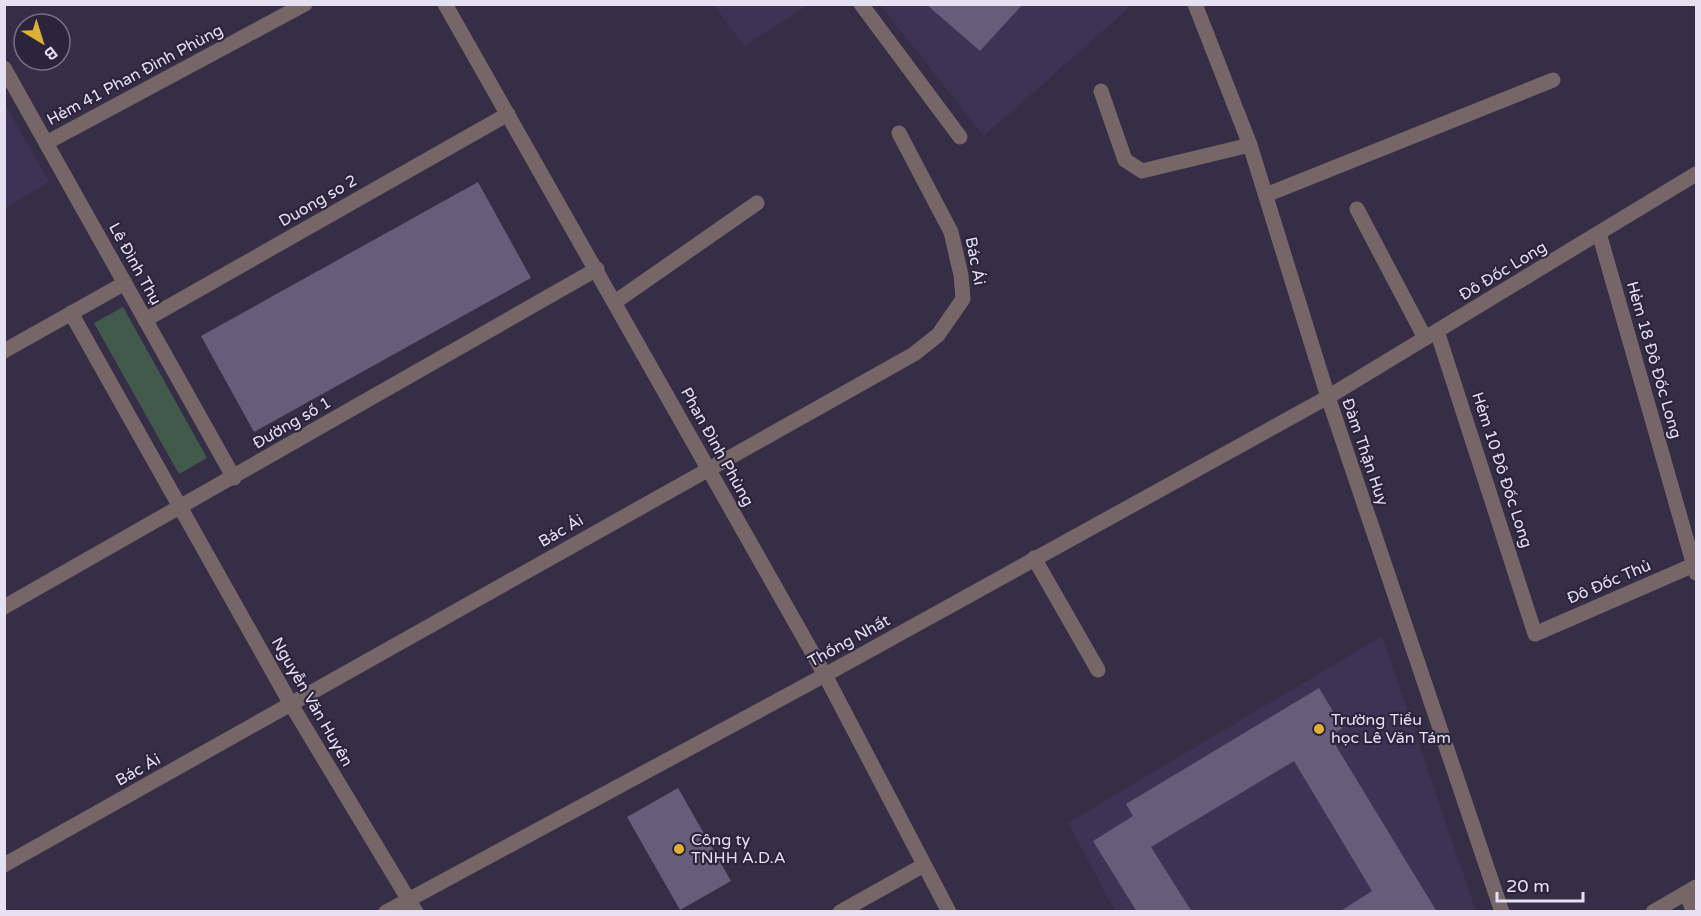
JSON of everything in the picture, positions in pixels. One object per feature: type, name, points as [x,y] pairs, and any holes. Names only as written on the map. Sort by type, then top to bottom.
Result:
[{"type":"street","name":"Hẻm 41 Phan Đình Phùng","points":[[46,142],[305,4]]},
{"type":"street","name":"Phan Đình Phùng","points":[[445,4],[825,675],[949,912]]},
{"type":"street","points":[[861,4],[960,137]]},
{"type":"street","name":"Đàm Thận Huy","points":[[1195,4],[1250,145],[1328,397],[1502,912]]},
{"type":"street","name":"Lê Đình Thụ","points":[[4,68],[234,478]]},
{"type":"street","points":[[1266,195],[1553,80]]},
{"type":"street","points":[[1101,91],[1125,160],[1142,171],[1250,145]]},
{"type":"street","name":"Duong so 2","points":[[145,320],[508,114]]},
{"type":"street","name":"Bác Ái","points":[[4,865],[292,706],[708,468],[914,354],[938,335],[963,299],[961,275],[951,232],[899,133]]},
{"type":"street","name":"Đô Đốc Long","points":[[1328,397],[1696,174]]},
{"type":"street","points":[[615,302],[757,203]]},
{"type":"street","name":"Hẻm 10 Đô Đốc Long","points":[[1357,209],[1431,335],[1533,627]]},
{"type":"street","name":"Hẻm 18 Đô Đốc Long","points":[[1599,234],[1696,567]]},
{"type":"street","name":"Đường số 1","points":[[4,607],[182,508],[597,269]]},
{"type":"street","points":[[4,351],[125,283]]},
{"type":"street","name":"Nguyễn Văn Huyên","points":[[71,313],[292,706],[412,905]]},
{"type":"street","name":"Thống Nhất","points":[[386,912],[412,905],[1328,397]]},
{"type":"street","points":[[1034,558],[1098,670]]},
{"type":"street","name":"Đô Đốc Thủ","points":[[1533,627],[1696,567]]},
{"type":"street","points":[[840,912],[924,865]]},
{"type":"street","points":[[1653,912],[1691,890],[1694,912]]},
{"type":"shaded area","points":[[714,5],[808,5],[744,46]]},
{"type":"shaded area","points":[[880,5],[1132,5],[984,136]]},
{"type":"shaded area","points":[[5,104],[49,182],[4,208]]},
{"type":"shaded area","name":"Trường Tiểu học Lê Văn Tám","points":[[1382,636],[1476,911],[1115,911],[1068,823]]},
{"type":"green space","points":[[123,307],[207,458],[179,474],[94,323]]},
{"type":"building","points":[[926,4],[1023,4],[980,51]]},
{"type":"building","points":[[478,182],[531,278],[254,432],[201,336]]},
{"type":"building","points":[[1319,688],[1343,728],[1330,736],[1437,912],[1339,912],[1372,891],[1294,761],[1151,847],[1192,912],[1137,912],[1093,841],[1133,816],[1126,804]]},
{"type":"building","name":"Công ty TNHH A.D.A","points":[[678,788],[731,881],[680,910],[627,817]]},
{"type":"place","name":"Trường Tiểu học Lê Văn Tám","points":[[1319,729]]},
{"type":"place","name":"Công ty TNHH A.D.A","points":[[679,849]]}]
